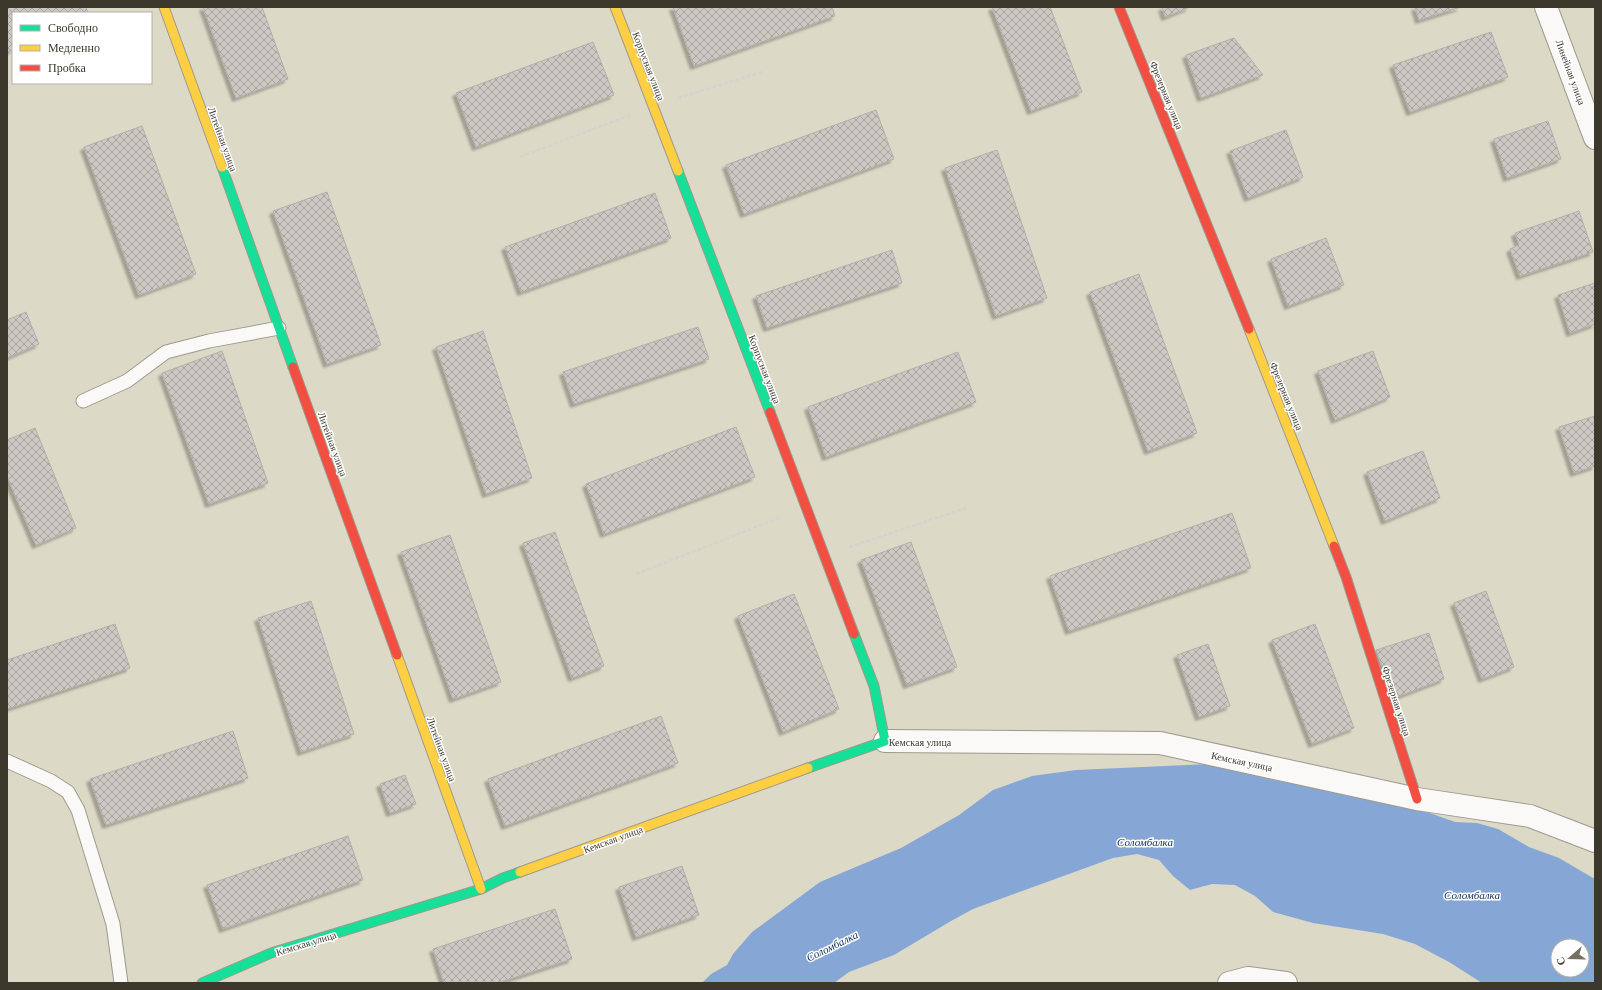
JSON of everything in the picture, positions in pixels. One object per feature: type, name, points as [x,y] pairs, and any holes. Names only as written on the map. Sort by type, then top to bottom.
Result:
[{"type":"street","name":"Литейная улица","points":[[164,7],[481,889]]},
{"type":"street","name":"Корпусная улица","points":[[615,7],[874,686],[885,741]]},
{"type":"street","name":"Фрезерная улица","points":[[1119,7],[1346,577],[1418,800]]},
{"type":"street","name":"Линейная улица","points":[[1546,7],[1595,138]]},
{"type":"street","name":"Кемская улица","points":[[202,983],[271,953],[481,889],[503,878],[885,741],[1160,743],[1418,800],[1530,816],[1595,841]]},
{"type":"street","points":[[1230,983],[1248,978],[1286,983]]},
{"type":"lane","points":[[84,401],[127,381],[166,352],[209,341],[279,328]]},
{"type":"lane","points":[[7,761],[51,781],[68,792],[78,810],[113,924],[121,983]]},
{"type":"path","points":[[636,574],[806,508]]},
{"type":"path","points":[[824,555],[966,508]]},
{"type":"water","name":"Соломбалка","points":[[1209,764],[1273,780],[1391,799],[1455,822],[1477,823],[1498,829],[1529,847],[1559,858],[1595,879],[1595,983],[1482,983],[1449,962],[1415,944],[1383,934],[1313,923],[1273,912],[1255,896],[1235,885],[1212,884],[1190,890],[1173,876],[1159,860],[1137,854],[1113,858],[973,909],[894,955],[849,972],[834,983],[702,983],[711,974],[727,965],[733,954],[752,932],[820,882],[901,848],[959,815],[993,790],[1032,776],[1076,770]]},
{"type":"building","points":[[7,7],[86,7],[88,12],[12,12],[12,50],[7,52]]},
{"type":"building","points":[[203,7],[262,7],[288,79],[236,98]]},
{"type":"building","points":[[673,7],[832,7],[835,16],[694,66]]},
{"type":"building","points":[[992,7],[1050,7],[1082,92],[1031,111]]},
{"type":"building","points":[[1162,7],[1190,7],[1165,17]]},
{"type":"building","points":[[1415,7],[1461,7],[1419,20]]},
{"type":"building","points":[[1491,32],[1508,77],[1410,112],[1393,65]]},
{"type":"building","points":[[1234,38],[1263,75],[1201,98],[1186,55]]},
{"type":"building","points":[[593,42],[614,95],[476,147],[456,93]]},
{"type":"building","points":[[876,110],[894,159],[744,214],[726,165]]},
{"type":"building","points":[[1548,121],[1561,159],[1507,178],[1494,139]]},
{"type":"building","points":[[142,126],[196,274],[139,295],[84,147]]},
{"type":"building","points":[[1286,130],[1303,177],[1248,198],[1230,151]]},
{"type":"building","points":[[997,150],[1047,298],[996,316],[945,168]]},
{"type":"building","points":[[327,192],[381,345],[327,364],[273,211]]},
{"type":"building","points":[[655,193],[671,238],[521,292],[505,247]]},
{"type":"building","points":[[1579,211],[1593,252],[1520,276],[1510,249],[1519,245],[1515,233]]},
{"type":"building","points":[[1326,238],[1344,285],[1288,306],[1271,259]]},
{"type":"building","points":[[892,250],[902,283],[767,328],[756,296]]},
{"type":"building","points":[[1139,274],[1197,433],[1148,451],[1090,292]]},
{"type":"building","points":[[1595,283],[1595,324],[1570,333],[1558,295]]},
{"type":"building","points":[[26,312],[39,344],[7,358],[7,320]]},
{"type":"building","points":[[698,327],[709,359],[574,404],[563,372]]},
{"type":"building","points":[[483,331],[532,478],[486,494],[436,347]]},
{"type":"building","points":[[222,351],[268,483],[209,504],[162,373]]},
{"type":"building","points":[[1373,351],[1390,397],[1335,420],[1318,371]]},
{"type":"building","points":[[958,352],[976,402],[826,457],[808,407]]},
{"type":"building","points":[[1595,416],[1595,466],[1574,473],[1559,427]]},
{"type":"building","points":[[736,427],[755,477],[604,534],[586,484]]},
{"type":"building","points":[[35,428],[76,528],[36,545],[7,476],[7,440]]},
{"type":"building","points":[[1423,451],[1440,498],[1385,521],[1367,472]]},
{"type":"building","points":[[1232,513],[1251,568],[1069,631],[1050,576]]},
{"type":"building","points":[[555,532],[604,666],[572,678],[523,543]]},
{"type":"building","points":[[450,535],[501,682],[453,699],[401,552]]},
{"type":"building","points":[[911,542],[957,667],[907,685],[861,560]]},
{"type":"building","points":[[1486,591],[1514,667],[1482,679],[1454,603]]},
{"type":"building","points":[[794,594],[839,709],[783,732],[738,616]]},
{"type":"building","points":[[311,601],[354,734],[301,752],[258,618]]},
{"type":"building","points":[[115,624],[130,668],[7,709],[7,660]]},
{"type":"building","points":[[1315,624],[1354,728],[1312,744],[1272,640]]},
{"type":"building","points":[[1429,633],[1444,679],[1394,698],[1376,650]]},
{"type":"building","points":[[1208,644],[1230,706],[1199,717],[1177,655]]},
{"type":"building","points":[[661,716],[678,763],[505,826],[488,779]]},
{"type":"building","points":[[233,731],[248,778],[106,825],[90,779]]},
{"type":"building","points":[[405,775],[416,804],[390,813],[380,784]]},
{"type":"building","points":[[348,836],[363,880],[223,929],[207,885]]},
{"type":"building","points":[[682,866],[699,915],[636,937],[619,887]]},
{"type":"building","points":[[555,909],[572,959],[497,983],[444,983],[433,949]]},
{"type":"traffic: fast","points":[[222,167],[293,367]]},
{"type":"traffic: fast","points":[[678,171],[770,412]]},
{"type":"traffic: fast","points":[[808,768],[885,741],[874,686],[854,634]]},
{"type":"traffic: fast","points":[[202,983],[271,953],[481,889],[503,878],[520,872]]},
{"type":"traffic: slow","points":[[164,7],[222,167]]},
{"type":"traffic: slow","points":[[615,7],[678,171]]},
{"type":"traffic: slow","points":[[1249,329],[1334,546]]},
{"type":"traffic: slow","points":[[397,655],[481,889]]},
{"type":"traffic: slow","points":[[520,872],[808,768]]},
{"type":"traffic: jam","points":[[1119,7],[1249,329]]},
{"type":"traffic: jam","points":[[293,367],[397,655]]},
{"type":"traffic: jam","points":[[770,412],[854,634]]},
{"type":"traffic: jam","points":[[1334,546],[1346,577],[1417,799]]}]
